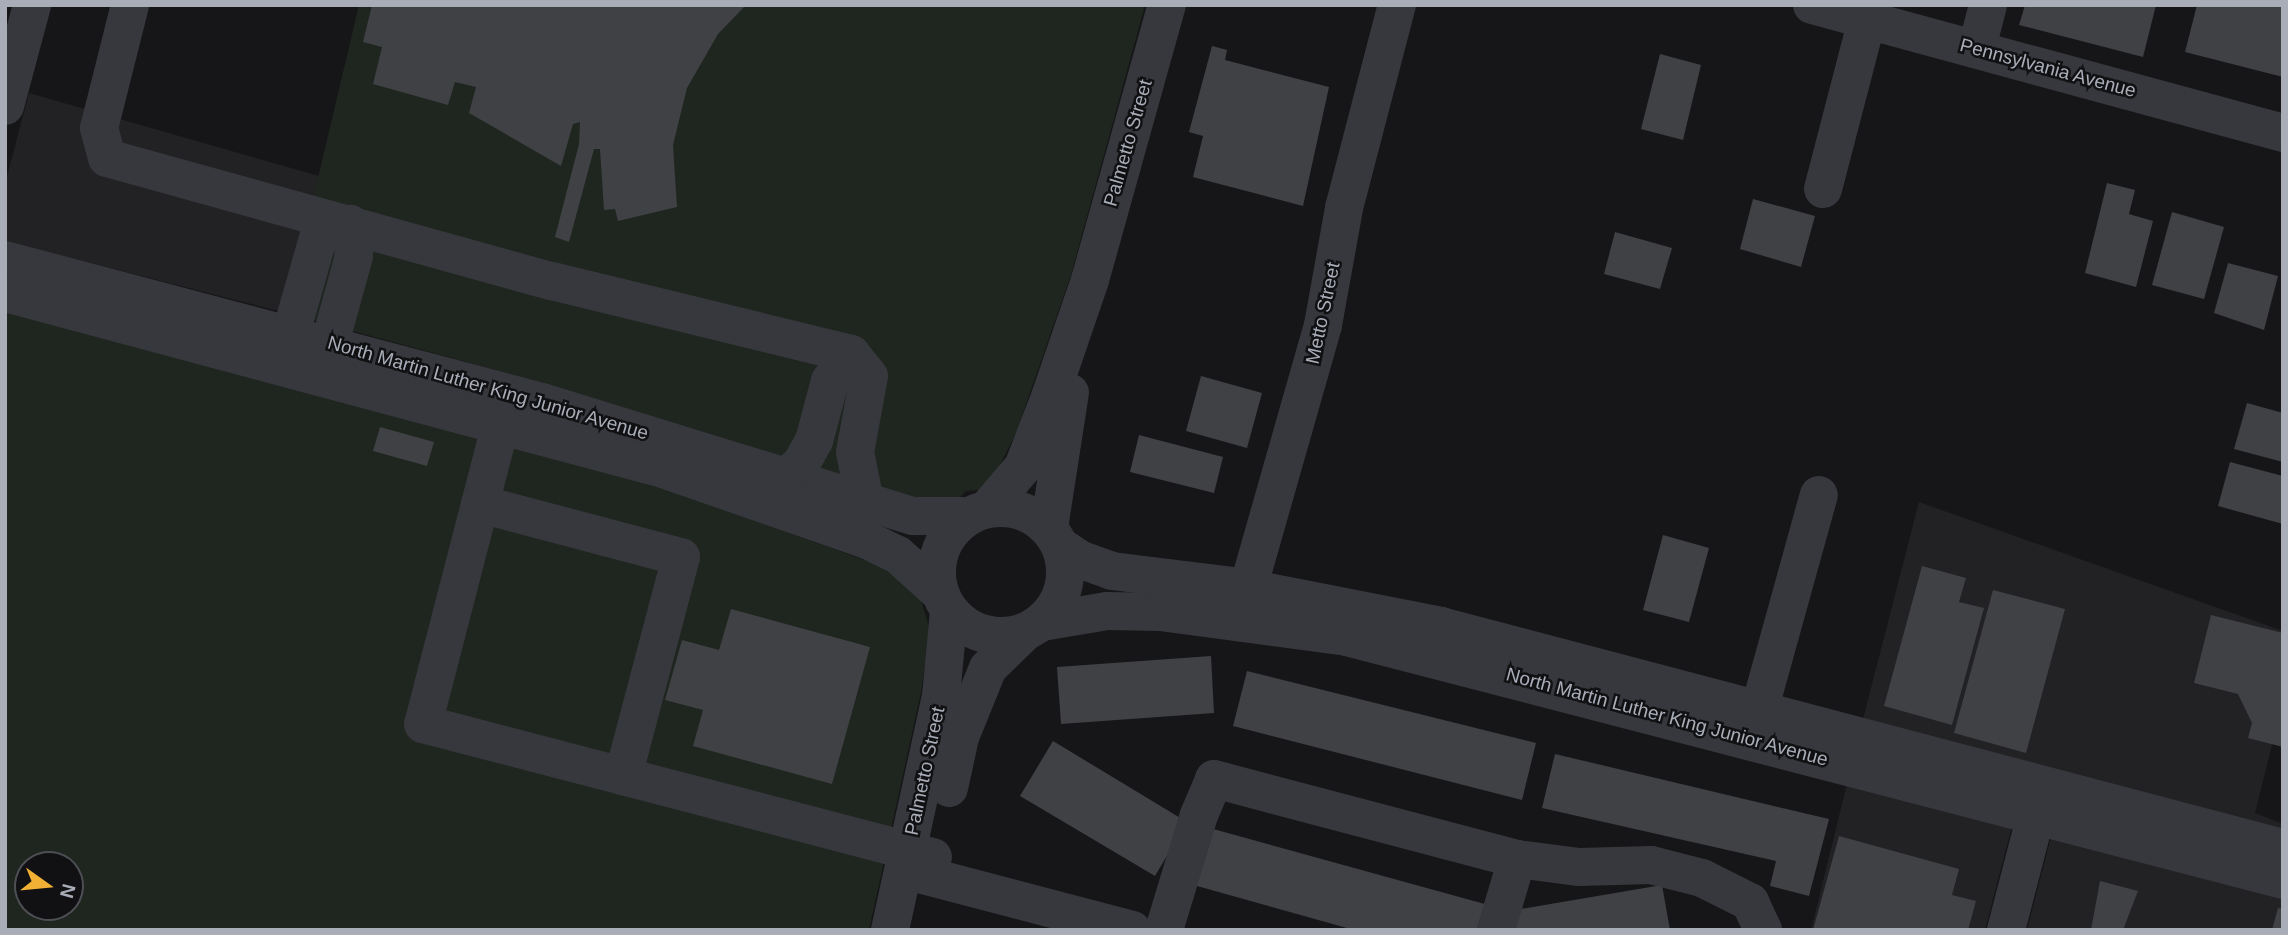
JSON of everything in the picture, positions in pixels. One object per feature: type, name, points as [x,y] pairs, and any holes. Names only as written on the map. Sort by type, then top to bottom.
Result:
[{"type":"street","points":[[5,106],[32,5]]},
{"type":"street","points":[[130,5],[99,128],[107,158],[552,281],[851,354],[869,376],[855,452],[865,502]]},
{"type":"street","name":"Palmetto Street","points":[[978,512],[1013,484],[1028,455],[1090,280],[1167,5]]},
{"type":"street","name":"Metto Street","points":[[1244,604],[1323,325],[1344,208],[1397,5]]},
{"type":"street","name":"Pennsylvania Avenue","points":[[1812,5],[2283,133]]},
{"type":"street","points":[[1977,48],[1989,5]]},
{"type":"street","points":[[1823,189],[1867,20]]},
{"type":"street","points":[[290,333],[319,235],[350,224]]},
{"type":"street","points":[[330,344],[354,256],[350,224]]},
{"type":"street","name":"North Martin Luther King Junior Avenue","points":[[5,260],[330,344],[787,476],[913,516],[978,512]]},
{"type":"street","name":"Palmetto Street","points":[[1055,537],[1090,280]]},
{"type":"street","name":"North Martin Luther King Junior Avenue","points":[[5,293],[501,423],[663,469],[867,540],[905,560],[945,602]]},
{"type":"street","points":[[787,476],[801,464],[814,442],[830,381],[851,354]]},
{"type":"street","points":[[501,423],[423,724],[623,776],[919,863],[1132,930]]},
{"type":"street","points":[[1755,725],[1819,495]]},
{"type":"street","points":[[480,504],[681,557],[623,776]]},
{"type":"street","points":[[1011,507],[1032,514],[1055,537],[1066,566],[1064,586],[1056,606],[1034,627],[1004,637],[983,635],[945,602],[936,571],[940,550],[951,530],[978,512],[1011,507]]},
{"type":"street","name":"North Martin Luther King Junior Avenue","points":[[1055,537],[1079,559],[1112,571],[1244,604],[1441,626],[1755,725],[2040,800],[2283,880]]},
{"type":"street","name":"Palmetto Street","points":[[916,930],[919,863],[941,696],[945,602]]},
{"type":"street","name":"North Martin Luther King Junior Avenue","points":[[1034,627],[1107,611],[1244,604]]},
{"type":"street","name":"Palmetto Street","points":[[890,930],[919,863],[976,693],[988,668],[1034,627]]},
{"type":"street","points":[[1164,930],[1199,815],[1214,779],[1517,859],[1579,867],[1651,864],[1702,878],[1750,902],[1763,930]]},
{"type":"street","points":[[2006,930],[2040,800]]},
{"type":"street","name":"North Martin Luther King Junior Avenue","points":[[2040,800],[2283,848]]},
{"type":"street","points":[[1496,930],[1517,859]]},
{"type":"shaded area","points":[[359,5],[1145,5],[1071,275],[1016,433],[996,473],[979,490],[966,491],[959,498],[915,498],[548,384],[286,313]]},
{"type":"shaded area","points":[[29,93],[319,176],[286,313],[5,241],[5,184]]},
{"type":"shaded area","points":[[5,311],[658,486],[876,564],[898,578],[921,600],[930,630],[921,692],[869,930],[5,930]]},
{"type":"shaded area","points":[[1919,502],[2283,631],[2283,701],[2255,813],[2283,824],[2283,829],[1863,719]]},
{"type":"shaded area","points":[[1847,784],[2012,826],[1985,930],[1811,930]]},
{"type":"shaded area","points":[[2051,837],[2283,898],[2283,930],[2027,930]]},
{"type":"building","points":[[372,5],[746,5],[718,34],[687,88],[673,145],[677,207],[618,221],[615,209],[604,210],[600,149],[594,149],[569,242],[555,237],[579,144],[580,122],[573,124],[561,166],[469,113],[476,87],[455,82],[448,105],[373,84],[382,47],[363,42]]},
{"type":"building","points":[[2025,5],[2156,5],[2143,57],[2019,25]]},
{"type":"building","points":[[2197,5],[2283,5],[2283,77],[2185,52]]},
{"type":"building","points":[[1212,46],[1227,50],[1225,60],[1329,87],[1303,206],[1193,177],[1203,136],[1189,132]]},
{"type":"building","points":[[1660,54],[1701,65],[1683,140],[1641,129]]},
{"type":"building","points":[[2107,183],[2135,190],[2129,214],[2153,221],[2136,287],[2085,273]]},
{"type":"building","points":[[1753,199],[1815,216],[1801,267],[1740,249]]},
{"type":"building","points":[[2172,212],[2224,227],[2204,299],[2152,285]]},
{"type":"building","points":[[1615,232],[1672,248],[1660,289],[1604,274]]},
{"type":"building","points":[[2228,263],[2278,276],[2264,330],[2214,313]]},
{"type":"building","points":[[1201,376],[1262,393],[1247,448],[1186,431]]},
{"type":"building","points":[[2247,403],[2283,413],[2283,462],[2234,449]]},
{"type":"building","points":[[380,427],[434,442],[427,466],[373,451]]},
{"type":"building","points":[[1139,435],[1223,457],[1214,493],[1130,472]]},
{"type":"building","points":[[2230,462],[2283,476],[2283,524],[2218,506]]},
{"type":"building","points":[[1663,535],[1709,548],[1689,622],[1643,610]]},
{"type":"building","points":[[1922,566],[1966,578],[1959,602],[1984,608],[1952,725],[1884,706]]},
{"type":"building","points":[[1993,590],[2065,609],[2026,753],[1954,733]]},
{"type":"building","points":[[731,609],[870,647],[832,784],[693,746],[703,710],[665,700],[682,640],[719,650]]},
{"type":"building","points":[[2211,615],[2283,633],[2283,747],[2248,738],[2252,723],[2238,694],[2194,683]]},
{"type":"building","points":[[1211,656],[1214,713],[1061,724],[1057,667]]},
{"type":"building","points":[[1247,671],[1536,743],[1522,800],[1233,726]]},
{"type":"building","points":[[1053,741],[1187,822],[1155,876],[1020,796]]},
{"type":"building","points":[[1555,754],[1829,819],[1809,896],[1770,886],[1776,861],[1542,808]]},
{"type":"building","points":[[1206,827],[1492,906],[1486,930],[1354,930],[1190,884]]},
{"type":"building","points":[[1839,836],[1959,869],[1952,895],[1976,901],[1968,930],[1813,930]]},
{"type":"building","points":[[2100,881],[2138,891],[2123,930],[2091,930]]},
{"type":"building","points":[[1662,885],[1670,930],[1513,930],[1509,911]]},
{"type":"building","points":[[2278,908],[2283,909],[2283,930],[2272,930]]}]
